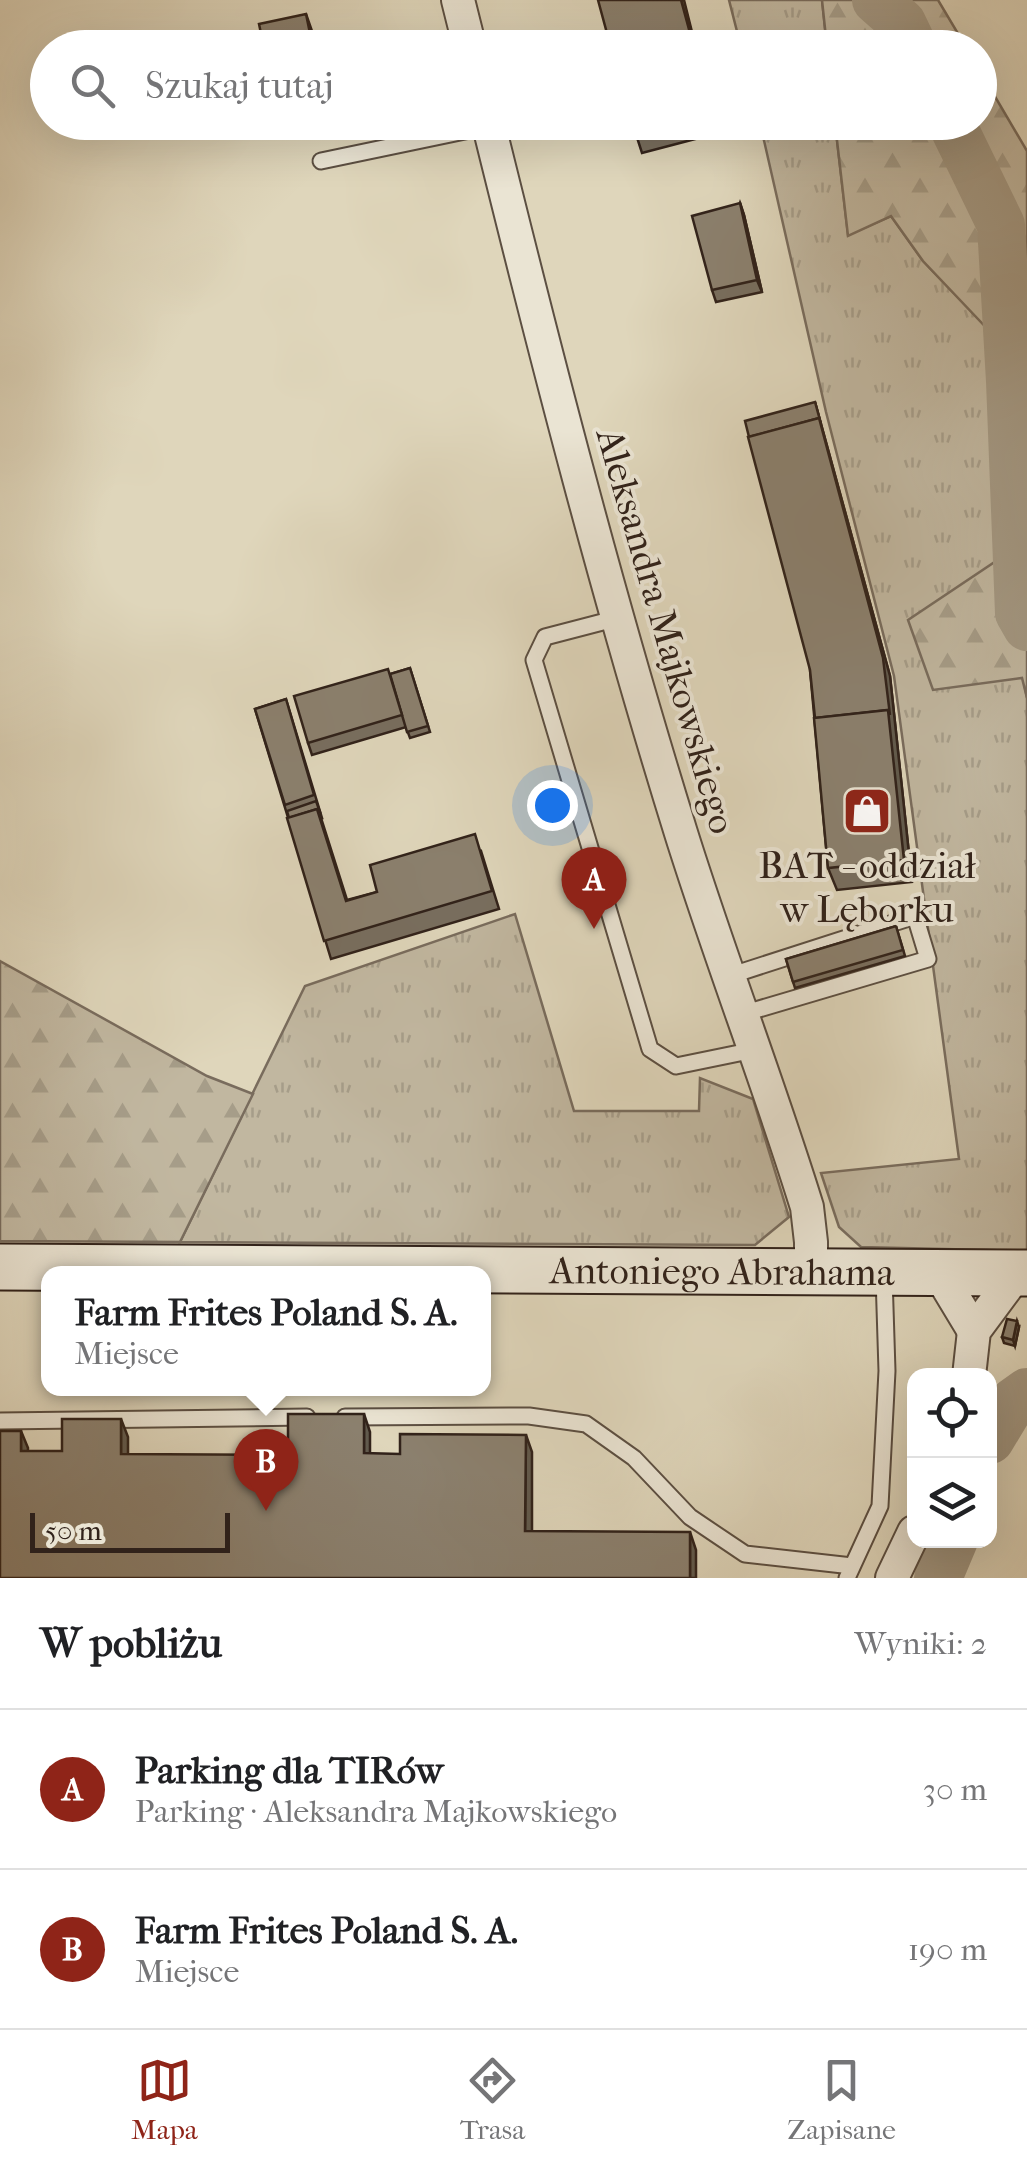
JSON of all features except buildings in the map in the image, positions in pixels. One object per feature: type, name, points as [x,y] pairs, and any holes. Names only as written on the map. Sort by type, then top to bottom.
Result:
[{"type":"main road","name":"Antoniego Abrahama","points":[[0,1267],[41,1267]]},
{"type":"main road","name":"Antoniego Abrahama","points":[[491,1270],[1022,1273]]},
{"type":"street","points":[[458,0],[466,30]]},
{"type":"street","name":"Aleksandra Majkowskiego","points":[[493,140],[554,387],[618,618],[682,835],[807,1206],[811,1272]]},
{"type":"street","points":[[939,1273],[974,1331]]},
{"type":"street","points":[[970,1368],[974,1331],[1022,1273]]},
{"type":"street","points":[[892,1578],[907,1547]]},
{"type":"lane","points":[[321,161],[416,140]]},
{"type":"lane","points":[[618,618],[545,638],[534,660],[650,1049],[676,1066],[754,1050]]},
{"type":"lane","points":[[729,976],[915,916],[928,958],[742,1014]]},
{"type":"lane","points":[[334,1417],[529,1416],[586,1424],[634,1458],[690,1517],[745,1554],[850,1572],[880,1506],[887,1371],[884,1272]]},
{"type":"lane","points":[[0,1420],[315,1417]]},
{"type":"green space","points":[[729,0],[822,0],[825,30],[737,30]]},
{"type":"green space","points":[[822,0],[938,0],[956,30],[825,30]]},
{"type":"green space","points":[[997,100],[1027,151],[1027,698],[1022,678],[933,690],[908,620],[999,559],[995,337],[923,261],[891,216],[848,236],[837,140],[997,140]]},
{"type":"green space","points":[[764,140],[837,140],[848,235],[891,216],[923,261],[995,336],[1000,560],[1027,698],[1027,1251],[861,1247],[839,1227],[821,1173],[959,1159],[894,676],[826,412]]},
{"type":"green space","points":[[515,914],[574,1111],[699,1111],[700,1078],[753,1099],[789,1217],[755,1245],[180,1242],[305,986]]},
{"type":"green space","points":[[0,961],[207,1076],[253,1094],[180,1242],[0,1241]]},
{"type":"waterway","points":[[876,0],[905,30]]},
{"type":"waterway","points":[[960,140],[1001,225],[1019,613],[1027,627]]},
{"type":"waterway","points":[[997,1428],[1013,1402],[1027,1392]]},
{"type":"waterway","points":[[938,1578],[951,1548]]},
{"type":"place","name":"BAT - oddział w Lęborku","points":[[867,811]]},
{"type":"place","name":"Parking dla TIRów","points":[[594,929]]},
{"type":"place","name":"Farm Frites Poland S. A.","points":[[266,1511]]}]
